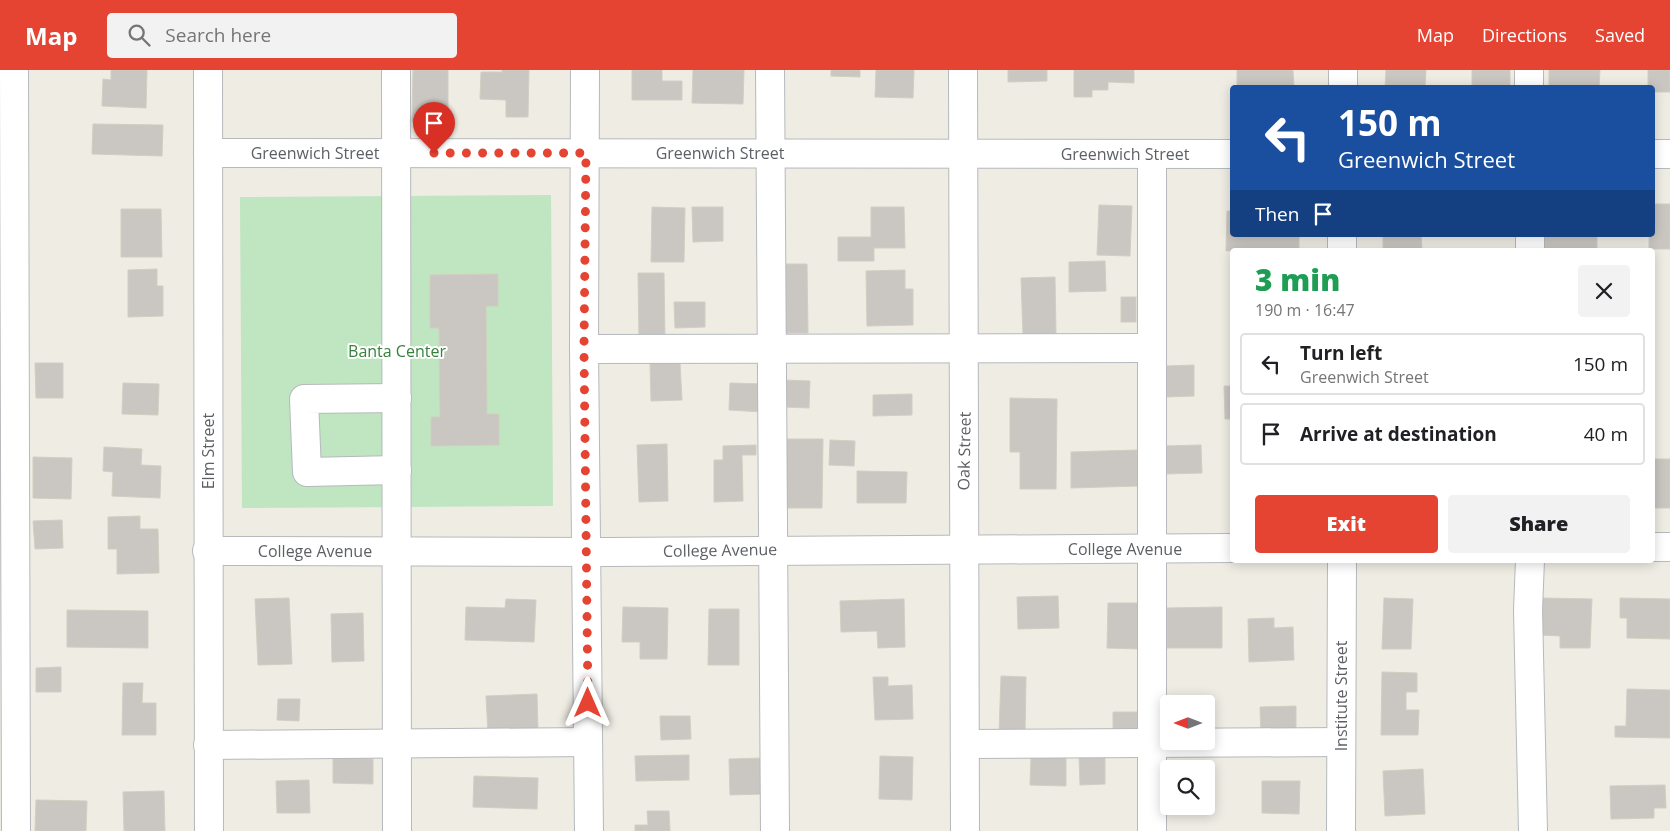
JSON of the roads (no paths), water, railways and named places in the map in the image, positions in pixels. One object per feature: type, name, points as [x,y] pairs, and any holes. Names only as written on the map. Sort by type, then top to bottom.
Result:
[{"type":"street","points":[[14,70],[16,831]]},
{"type":"street","name":"Elm Street","points":[[208,70],[207,551],[209,831]]},
{"type":"street","points":[[396,70],[394,153],[398,551],[397,831]]},
{"type":"street","points":[[585,70],[584,349],[588,552],[589,831]]},
{"type":"street","points":[[770,70],[769,154],[775,831]]},
{"type":"street","name":"Oak Street","points":[[963,70],[965,831]]},
{"type":"street","points":[[1343,70],[1343,85]]},
{"type":"street","points":[[1529,70],[1529,85]]},
{"type":"street","name":"Greenwich Street","points":[[208,153],[1230,154]]},
{"type":"street","points":[[1152,154],[1152,831]]},
{"type":"street","points":[[1655,154],[1670,154]]},
{"type":"street","points":[[584,349],[1152,348]]},
{"type":"street","points":[[397,398],[304,398],[307,472],[397,470]]},
{"type":"street","points":[[1655,547],[1670,547]]},
{"type":"street","name":"College Avenue","points":[[207,551],[588,552],[773,549],[1230,548]]},
{"type":"street","name":"Institute Street","points":[[1341,831],[1342,563]]},
{"type":"street","points":[[1530,563],[1528,610],[1532,698],[1532,831]]},
{"type":"street","points":[[208,745],[588,742]]},
{"type":"street","points":[[966,744],[1341,742]]},
{"type":"park label","name":"Banta Center","points":[[397,351]]}]
